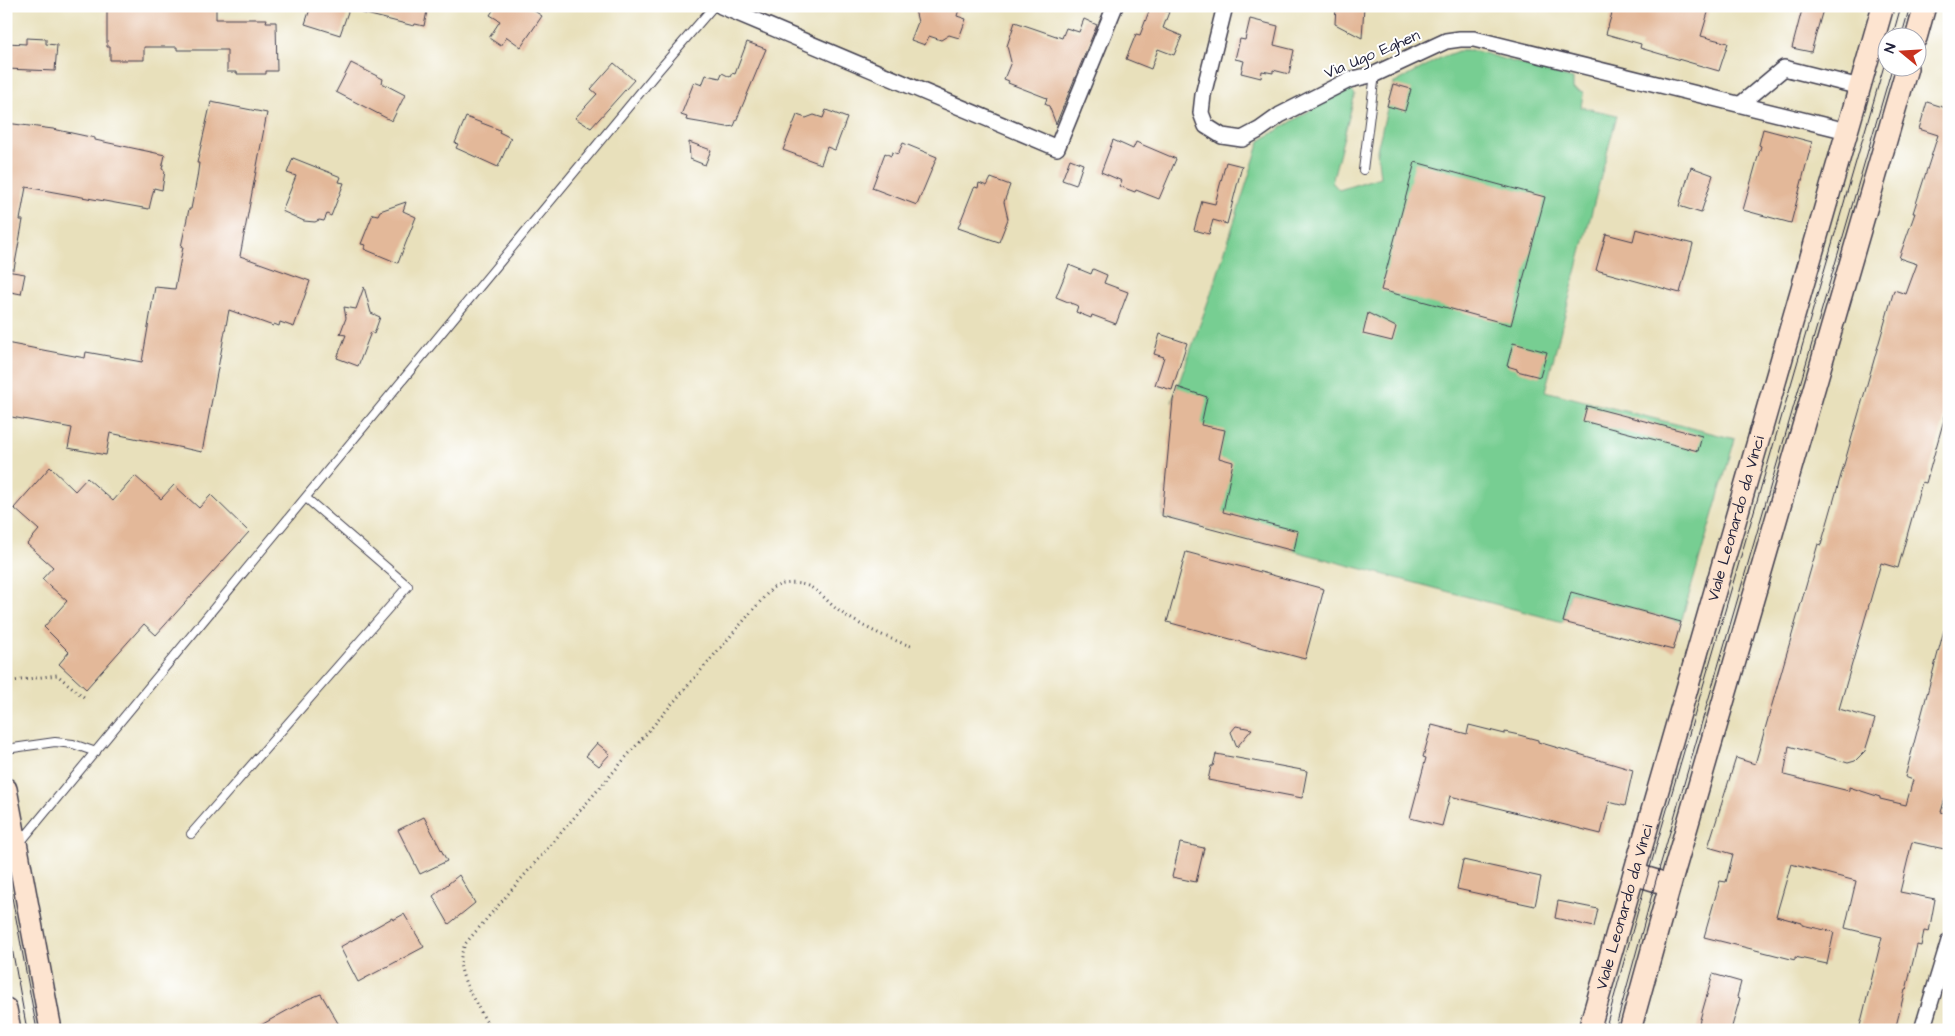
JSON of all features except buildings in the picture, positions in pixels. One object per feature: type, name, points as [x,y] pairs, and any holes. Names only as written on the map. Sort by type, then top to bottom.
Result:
[{"type":"street","points":[[721,6],[1057,148],[1115,6]]},
{"type":"street","name":"Via Ugo Eghen","points":[[1226,6],[1203,95],[1201,113],[1206,126],[1222,136],[1242,139],[1280,115],[1350,80],[1375,74],[1446,41],[1460,38],[1474,39],[1847,131]]},
{"type":"street","name":"Viale Leonardo da Vinci","points":[[1589,1030],[1883,6]]},
{"type":"street","points":[[1918,28],[1924,6]]},
{"type":"street","points":[[1741,104],[1784,68],[1860,87]]},
{"type":"street","points":[[1630,1030],[1670,884],[1904,78]]},
{"type":"street","points":[[6,789],[50,1030]]},
{"type":"street","points":[[1634,874],[1670,884]]},
{"type":"street","points":[[1922,1030],[1949,941]]},
{"type":"street","points":[[6,1009],[10,1030]]},
{"type":"lane","points":[[17,846],[658,71],[714,6]]},
{"type":"lane","points":[[1363,170],[1375,74]]},
{"type":"lane","points":[[191,834],[408,586],[306,498]]},
{"type":"lane","points":[[6,749],[55,742],[73,744],[96,752]]},
{"type":"path","points":[[490,1030],[460,967],[464,944],[772,588],[782,584],[806,585],[837,610],[855,621],[891,640],[912,646]]},
{"type":"path","points":[[6,682],[57,675],[85,698]]},
{"type":"green space","points":[[1458,51],[1476,51],[1573,79],[1573,89],[1583,93],[1581,107],[1617,115],[1545,391],[1735,439],[1681,622],[1571,592],[1563,622],[1162,516],[1175,402],[1172,402],[1214,285],[1260,141],[1348,87],[1355,94],[1332,182],[1339,190],[1380,177],[1377,150],[1393,84],[1442,57]]},
{"type":"tram line","points":[[1895,28],[1901,6]]},
{"type":"tram line","points":[[1904,28],[1910,6]]},
{"type":"tram line","points":[[1605,1030],[1647,878],[1880,78]]},
{"type":"tram line","points":[[1615,1030],[1656,880],[1889,78]]},
{"type":"tram line","points":[[6,865],[37,1030]]},
{"type":"tram line","points":[[6,915],[27,1030]]}]
